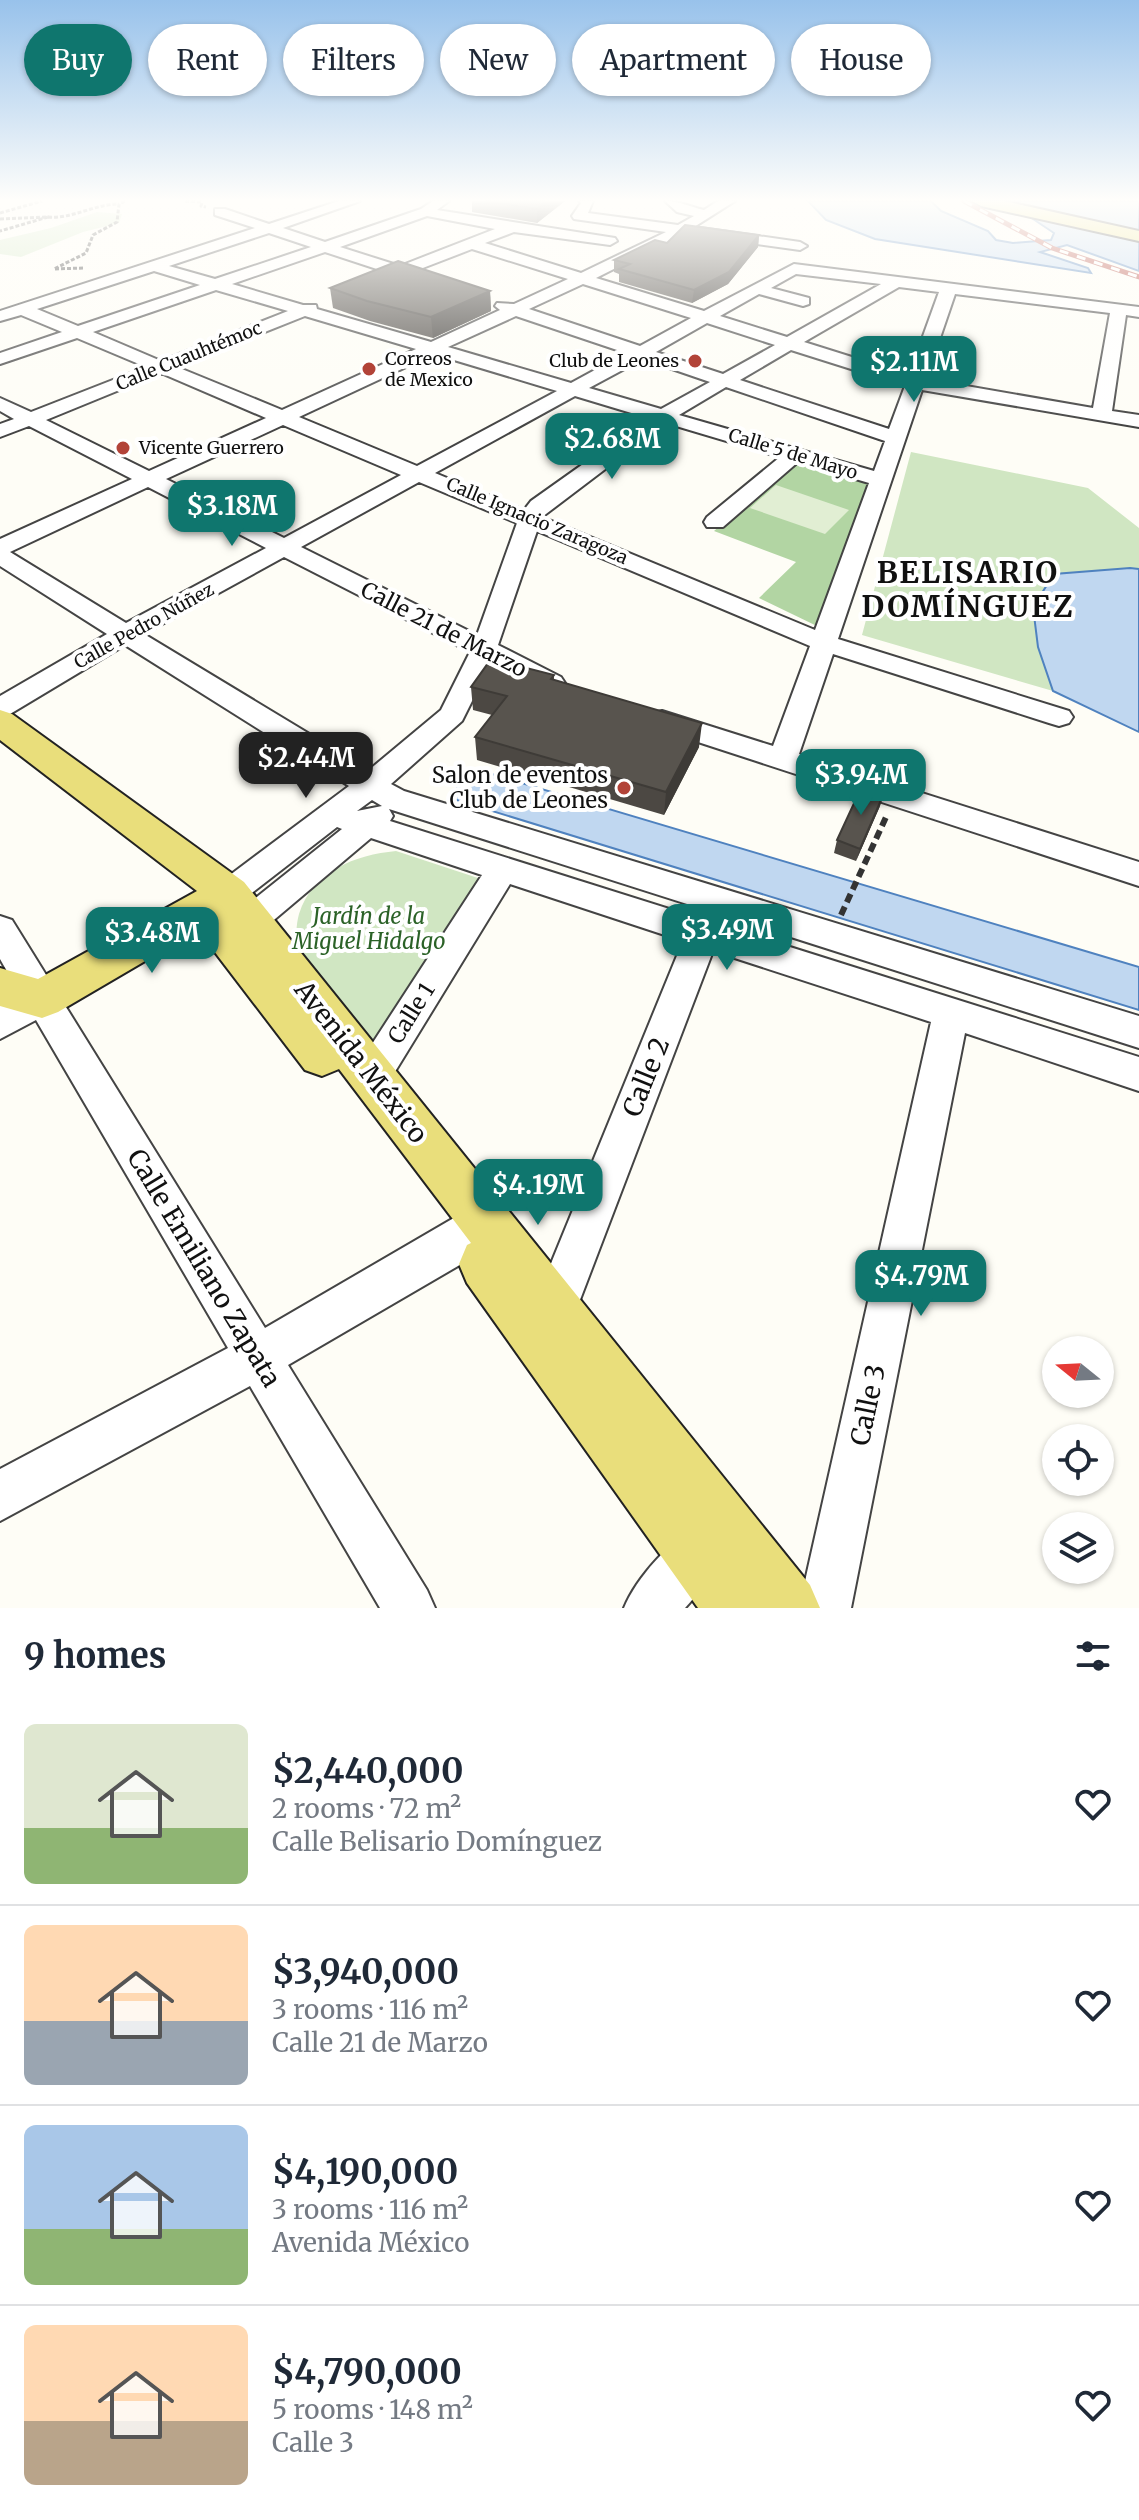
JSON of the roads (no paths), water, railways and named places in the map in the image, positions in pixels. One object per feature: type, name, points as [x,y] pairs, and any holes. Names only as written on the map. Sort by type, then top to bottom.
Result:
[{"type":"main road","name":"Avenida México","points":[[0,722],[228,907],[372,1076],[477,1230],[554,1310],[711,1541],[738,1608]]},
{"type":"main road","name":"Avenida México","points":[[228,907],[711,1541],[787,1608]]},
{"type":"main road","points":[[0,987],[42,999],[228,907]]},
{"type":"street","points":[[0,316],[122,276]]},
{"type":"street","name":"Calle 5 de Mayo","points":[[189,276],[881,480]]},
{"type":"street","points":[[0,359],[240,276]]},
{"type":"street","points":[[374,283],[391,276]]},
{"type":"street","points":[[413,276],[443,286]]},
{"type":"street","points":[[574,276],[915,383],[1139,421]]},
{"type":"street","points":[[0,548],[584,276]]},
{"type":"street","name":"Calle Pedro Núñez","points":[[0,708],[125,634],[781,276]]},
{"type":"street","name":"Calle Pedro Núñez","points":[[855,276],[898,281]]},
{"type":"street","points":[[228,907],[370,826],[380,793],[415,748],[452,715],[484,650],[530,518],[539,506],[663,416],[898,281],[1139,312]]},
{"type":"street","points":[[782,761],[949,287]]},
{"type":"street","points":[[757,289],[803,301]]},
{"type":"street","name":"Calle Cuauhtémoc","points":[[0,431],[333,299]]},
{"type":"street","points":[[485,300],[895,438]]},
{"type":"street","points":[[1102,414],[1119,308]]},
{"type":"street","name":"Calle Ignacio Zaragoza","points":[[22,309],[824,643],[1059,717]]},
{"type":"street","name":"Calle 21 de Marzo","points":[[0,404],[484,650],[549,682],[578,692]]},
{"type":"street","points":[[715,522],[794,455]]},
{"type":"street","points":[[0,556],[380,793],[1139,1032]]},
{"type":"street","points":[[636,711],[782,761],[1139,874]]},
{"type":"street","points":[[228,907],[332,814],[380,793]]},
{"type":"street","points":[[332,814],[1139,1074]]},
{"type":"street","name":"Calle 1","points":[[372,1076],[503,869]]},
{"type":"street","name":"Calle Emiliano Zapata","points":[[0,929],[409,1608]]},
{"type":"street","name":"Calle 2","points":[[554,1310],[703,934]]},
{"type":"street","points":[[0,1023],[42,999]]},
{"type":"street","name":"Calle 3","points":[[825,1608],[951,1013]]},
{"type":"street","points":[[1089,1058],[1100,1020]]},
{"type":"street","points":[[0,1496],[258,1357],[477,1230]]},
{"type":"street","points":[[650,1608],[711,1541]]},
{"type":"water","points":[[1139,569],[1139,732],[1053,691],[1038,647],[1033,607],[1054,574]]},
{"type":"water","points":[[471,768],[1139,967],[1139,1010],[450,798]]},
{"type":"place","name":"Club de Leones","points":[[695,361]]},
{"type":"place","name":"Correos de Mexico","points":[[369,369]]},
{"type":"place","name":"Vicente Guerrero","points":[[123,448]]},
{"type":"place","name":"Salon de eventos Club de Leones","points":[[624,788]]},
{"type":"district","name":"BELISARIO DOMÍNGUEZ","points":[[968,590]]},
{"type":"park label","name":"Jardín de la Miguel Hidalgo","points":[[369,928]]}]
